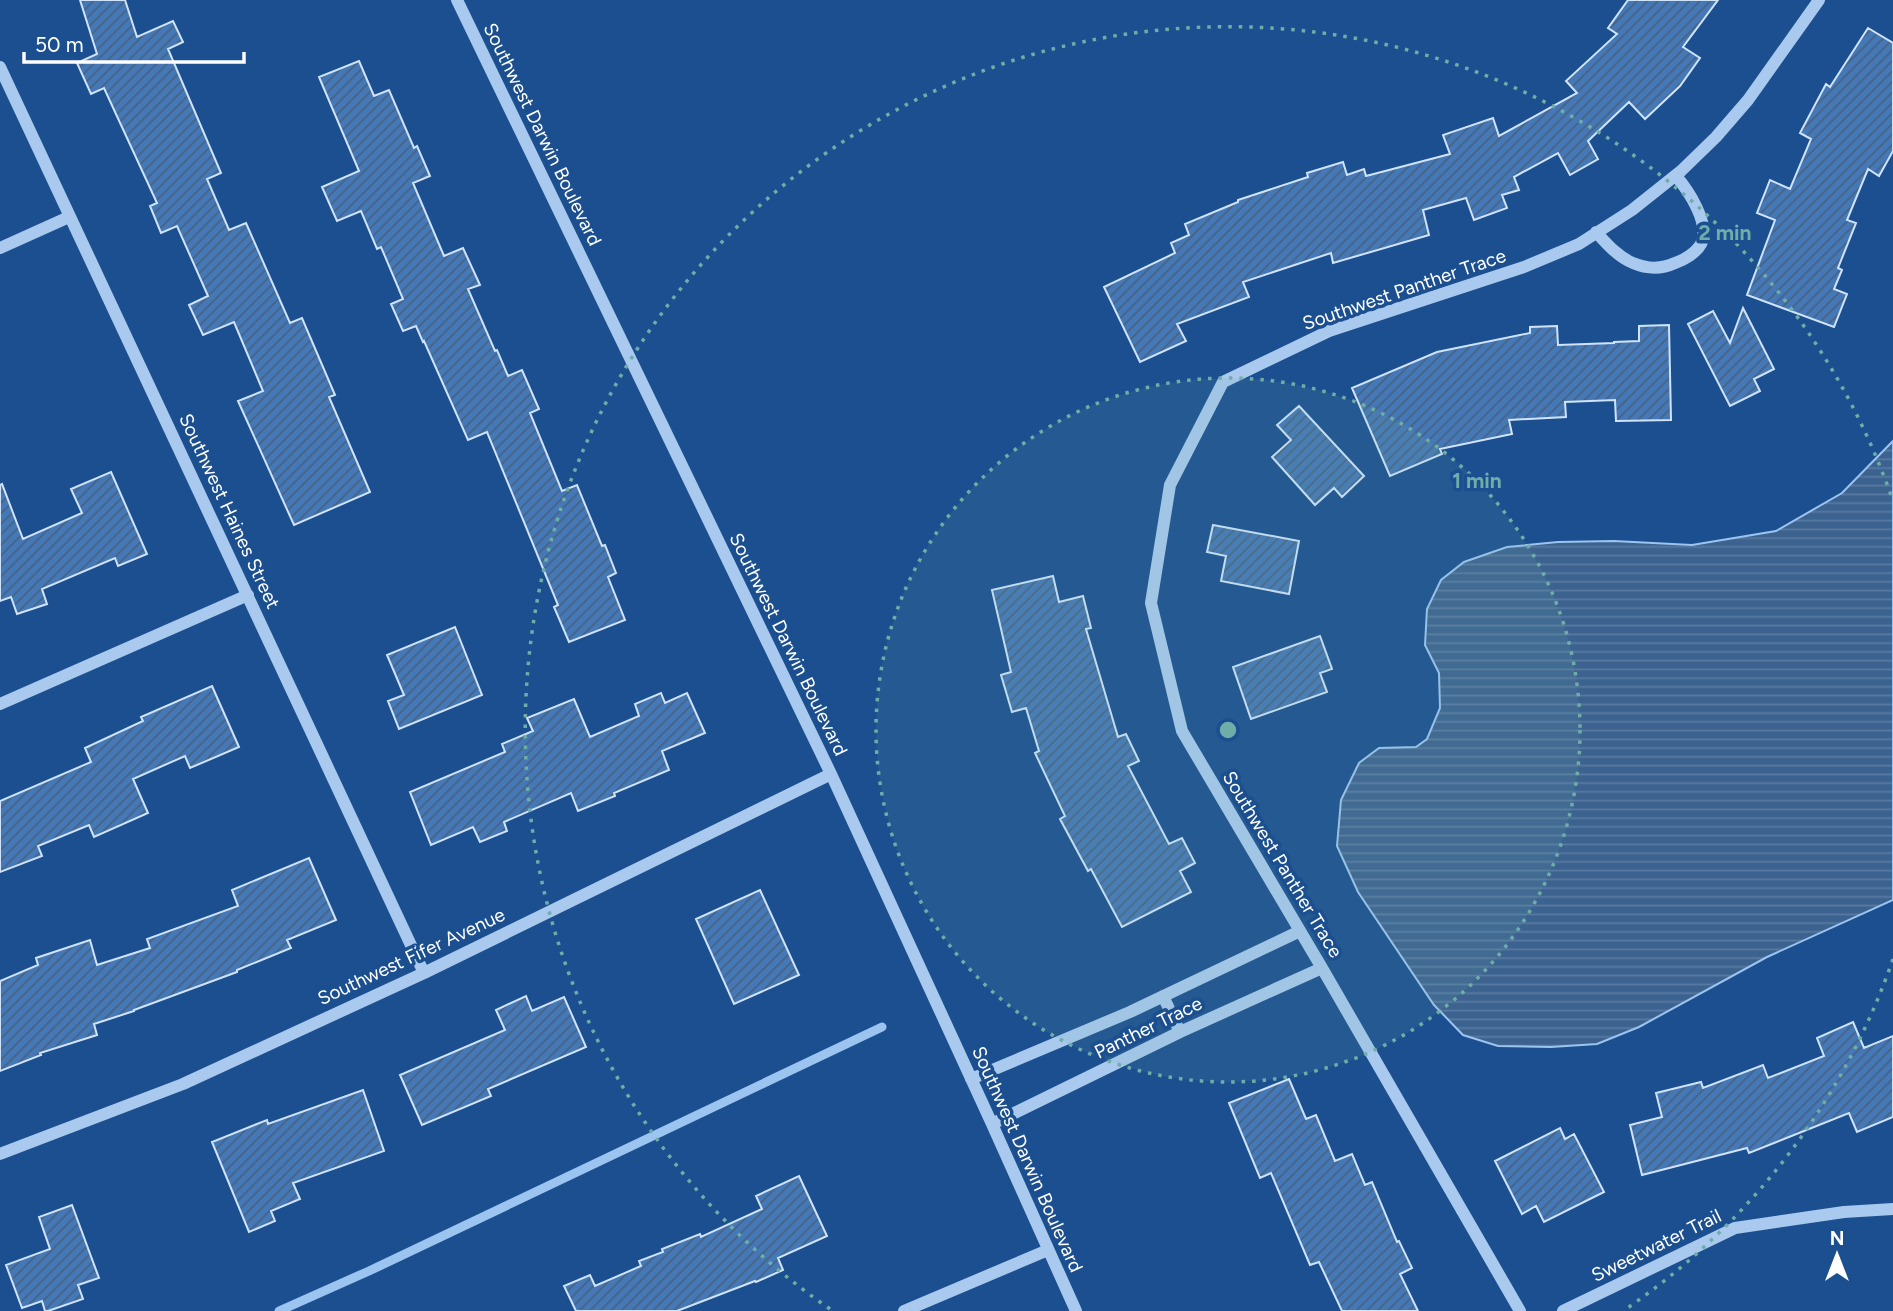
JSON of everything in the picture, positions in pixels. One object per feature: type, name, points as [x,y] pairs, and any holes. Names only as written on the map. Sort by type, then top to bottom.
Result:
[{"type":"street","name":"Southwest Darwin Boulevard","points":[[457,0],[831,774],[1076,1311]]},
{"type":"street","name":"Southwest Panther Trace","points":[[1520,1311],[1182,731],[1151,603],[1170,485],[1223,382],[1329,331],[1524,267],[1578,244],[1632,210],[1676,176],[1716,137],[1748,100],[1819,0]]},
{"type":"street","name":"Southwest Haines Street","points":[[0,67],[424,973]]},
{"type":"street","points":[[1596,233],[1612,250],[1632,263],[1653,268],[1672,265],[1688,257],[1701,244],[1703,231],[1698,209],[1686,187],[1676,176]]},
{"type":"street","points":[[0,248],[69,217]]},
{"type":"street","points":[[0,705],[248,595]]},
{"type":"street","name":"Southwest Fifer Avenue","points":[[0,1154],[183,1084],[424,973],[831,774]]},
{"type":"street","name":"Panther Trace","points":[[971,1079],[1163,996],[1300,931]]},
{"type":"street","name":"Panther Trace","points":[[992,1124],[1180,1032],[1322,968]]},
{"type":"street","points":[[1163,996],[1180,1032]]},
{"type":"street","name":"Sweetwater Trail","points":[[1563,1311],[1735,1228],[1844,1212],[1893,1209]]},
{"type":"street","points":[[904,1311],[1048,1250]]},
{"type":"water","points":[[1893,441],[1893,900],[1767,957],[1639,1027],[1597,1044],[1498,1046],[1463,1035],[1434,1005],[1358,892],[1337,846],[1341,800],[1359,763],[1379,748],[1416,747],[1427,739],[1440,708],[1439,673],[1425,645],[1427,609],[1441,580],[1464,562],[1507,547],[1558,542],[1614,541],[1692,545],[1776,531],[1842,493]]},
{"type":"building","points":[[80,0],[125,0],[137,37],[173,21],[183,42],[168,49],[221,173],[207,179],[229,230],[246,223],[290,323],[302,318],[335,395],[329,397],[370,492],[294,525],[238,401],[263,391],[234,322],[203,335],[189,305],[208,296],[177,226],[161,233],[150,206],[157,203],[104,88],[91,94],[77,63],[97,54]]},
{"type":"building","points":[[1628,0],[1718,0],[1683,47],[1700,58],[1680,86],[1645,119],[1629,102],[1588,141],[1598,159],[1570,175],[1558,153],[1514,177],[1519,190],[1502,195],[1507,208],[1474,220],[1466,198],[1423,210],[1429,235],[1333,263],[1331,253],[1243,282],[1249,297],[1177,324],[1186,341],[1140,362],[1104,287],[1175,253],[1171,243],[1189,235],[1185,224],[1238,200],[1308,177],[1307,173],[1343,162],[1347,175],[1364,169],[1366,176],[1450,154],[1443,135],[1493,118],[1499,136],[1577,93],[1566,81],[1617,34],[1608,28]]},
{"type":"building","points":[[1868,28],[1893,43],[1893,151],[1879,176],[1868,169],[1847,220],[1856,223],[1838,268],[1842,270],[1834,289],[1847,294],[1834,327],[1747,295],[1775,220],[1757,213],[1770,180],[1790,189],[1811,139],[1800,133],[1826,84],[1830,87]]},
{"type":"building","points":[[359,61],[374,96],[389,90],[414,148],[417,146],[430,176],[413,183],[444,256],[463,248],[480,285],[468,289],[495,351],[497,350],[508,376],[522,370],[539,409],[530,413],[562,491],[577,485],[602,546],[605,545],[616,573],[608,577],[625,620],[569,642],[554,607],[558,605],[487,432],[468,440],[416,326],[403,331],[391,304],[403,299],[381,247],[377,249],[361,211],[337,221],[322,187],[359,171],[319,77]]},
{"type":"building","points":[[1743,308],[1774,369],[1754,379],[1760,391],[1730,406],[1688,324],[1713,311],[1730,343]]},
{"type":"building","points":[[1669,325],[1671,420],[1616,421],[1615,400],[1565,402],[1566,417],[1509,420],[1512,434],[1440,449],[1442,454],[1390,476],[1352,388],[1437,352],[1530,333],[1530,327],[1557,326],[1558,345],[1639,341],[1639,326]]},
{"type":"building","points":[[1299,406],[1364,476],[1342,497],[1334,488],[1315,505],[1272,457],[1291,440],[1277,425]]},
{"type":"building","points":[[111,472],[147,554],[118,566],[115,558],[42,589],[47,604],[17,614],[11,597],[0,601],[0,485],[2,484],[23,539],[82,513],[71,489]]},
{"type":"building","points":[[1213,525],[1299,541],[1289,594],[1221,581],[1226,556],[1207,552]]},
{"type":"building","points":[[1053,576],[1059,602],[1083,596],[1091,628],[1086,629],[1118,737],[1126,734],[1139,761],[1128,766],[1169,844],[1182,838],[1195,863],[1180,871],[1191,892],[1122,927],[1060,819],[1065,816],[1035,753],[1039,751],[1026,708],[1012,712],[1001,675],[1011,672],[992,590]]},
{"type":"building","points":[[455,627],[482,695],[399,729],[388,701],[404,695],[387,655]]},
{"type":"building","points":[[1320,636],[1332,669],[1320,673],[1327,692],[1251,719],[1233,667]]},
{"type":"building","points":[[212,686],[239,747],[190,768],[185,756],[133,779],[148,813],[94,837],[89,825],[38,846],[42,856],[0,872],[0,801],[91,762],[85,748],[143,721],[141,717]]},
{"type":"building","points":[[661,693],[665,703],[687,693],[705,733],[662,751],[669,770],[578,811],[571,793],[504,822],[507,831],[480,842],[473,827],[431,845],[410,792],[505,752],[502,744],[533,731],[527,718],[574,699],[590,737],[639,716],[635,704]]},
{"type":"building","points":[[309,858],[336,920],[287,940],[291,948],[237,972],[94,1024],[97,1035],[40,1053],[41,1055],[0,1071],[0,981],[38,965],[36,958],[90,940],[97,965],[150,948],[147,939],[238,906],[232,890]]},
{"type":"building","points":[[760,890],[799,975],[734,1004],[696,919]]},
{"type":"building","points":[[526,996],[532,1011],[564,997],[586,1047],[488,1089],[491,1096],[422,1125],[400,1075],[505,1030],[496,1010]]},
{"type":"building","points":[[1853,1022],[1864,1048],[1893,1036],[1893,1117],[1857,1132],[1849,1113],[1749,1153],[1747,1148],[1642,1175],[1630,1125],[1662,1117],[1656,1093],[1701,1082],[1703,1088],[1763,1065],[1768,1078],[1824,1056],[1817,1038]]},
{"type":"building","points":[[1289,1079],[1306,1119],[1316,1115],[1335,1161],[1352,1154],[1365,1185],[1372,1182],[1397,1242],[1399,1241],[1412,1268],[1400,1274],[1418,1311],[1342,1311],[1319,1262],[1310,1265],[1271,1173],[1260,1178],[1229,1103]]},
{"type":"building","points":[[363,1090],[384,1151],[293,1183],[300,1199],[271,1211],[275,1221],[249,1232],[212,1142],[267,1120],[268,1124]]},
{"type":"building","points":[[1560,1128],[1565,1139],[1574,1134],[1604,1192],[1544,1222],[1536,1206],[1522,1214],[1495,1161]]},
{"type":"building","points":[[799,1176],[827,1236],[778,1258],[783,1270],[677,1311],[576,1311],[564,1286],[590,1275],[595,1286],[641,1266],[639,1261],[663,1252],[662,1249],[700,1234],[701,1237],[762,1209],[756,1196]]},
{"type":"building","points":[[72,1205],[99,1278],[78,1285],[83,1299],[48,1311],[45,1311],[42,1301],[22,1308],[6,1265],[50,1249],[39,1217]]},
{"type":"waterway","points":[[279,1311],[369,1271],[882,1027]]}]
